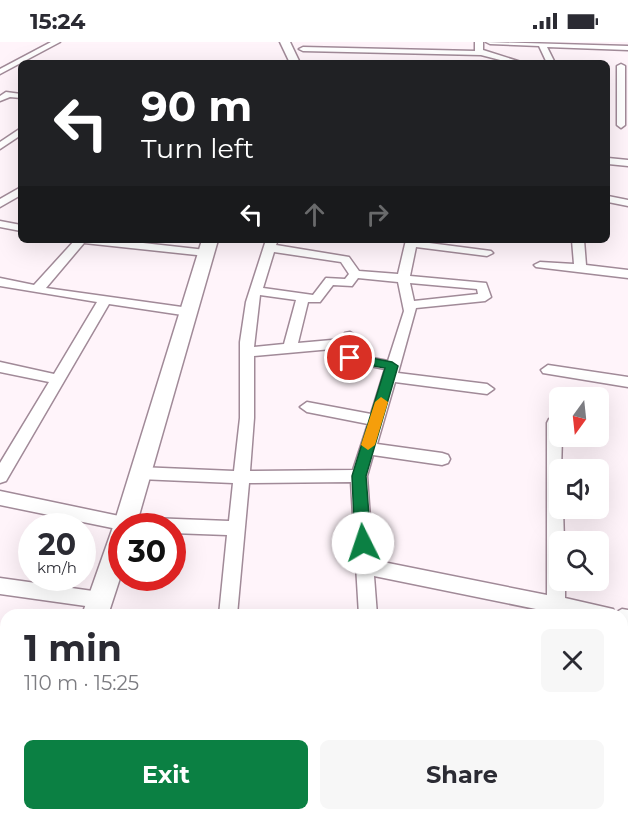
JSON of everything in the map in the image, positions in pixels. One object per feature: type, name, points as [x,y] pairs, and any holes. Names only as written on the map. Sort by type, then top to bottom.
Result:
[{"type":"street","points":[[22,60],[56,42]]},
{"type":"street","points":[[285,42],[294,60]]},
{"type":"street","points":[[437,42],[441,52]]},
{"type":"street","points":[[478,42],[483,60]]},
{"type":"street","points":[[490,42],[628,48]]},
{"type":"street","points":[[300,45],[416,52],[480,52],[505,60],[543,45]]},
{"type":"street","points":[[300,45],[306,57]]},
{"type":"street","points":[[543,45],[550,60]]},
{"type":"street","points":[[415,60],[416,52]]},
{"type":"street","points":[[0,72],[18,62]]},
{"type":"street","points":[[610,124],[625,126],[623,64]]},
{"type":"street","points":[[0,99],[4,94]]},
{"type":"street","points":[[0,146],[18,133]]},
{"type":"street","points":[[610,156],[628,158]]},
{"type":"street","points":[[610,161],[628,163]]},
{"type":"street","points":[[0,204],[18,192]]},
{"type":"street","points":[[610,199],[628,203]]},
{"type":"street","points":[[0,224],[18,227]]},
{"type":"street","points":[[38,290],[79,243]]},
{"type":"street","points":[[127,513],[208,247],[136,243]]},
{"type":"street","points":[[368,609],[359,476],[390,371],[411,311],[403,279],[412,243]]},
{"type":"street","points":[[419,243],[487,253]]},
{"type":"street","points":[[578,243],[579,268]]},
{"type":"street","points":[[229,609],[247,418],[247,352],[252,302],[271,244],[345,259],[355,274]]},
{"type":"street","points":[[540,265],[628,274]]},
{"type":"street","points":[[355,274],[482,286],[485,297],[409,305]]},
{"type":"street","points":[[256,291],[316,299],[330,281],[348,283],[355,274]]},
{"type":"street","points":[[0,282],[38,290],[189,312]]},
{"type":"street","points":[[290,348],[303,298]]},
{"type":"street","points":[[0,477],[105,300]]},
{"type":"street","points":[[247,352],[349,340],[350,358],[390,371],[487,388]]},
{"type":"street","points":[[0,367],[58,380]]},
{"type":"street","points":[[548,370],[628,386]]},
{"type":"street","points":[[307,407],[376,420]]},
{"type":"street","points":[[543,607],[553,447]]},
{"type":"street","points":[[367,448],[442,459]]},
{"type":"street","points":[[139,473],[242,477],[359,476]]},
{"type":"street","points":[[0,498],[108,524]]},
{"type":"street","points":[[186,528],[236,528]]},
{"type":"street","points":[[365,566],[559,609]]},
{"type":"street","points":[[0,586],[98,608],[108,576]]},
{"type":"slow traffic","points":[[368,445],[381,402]]},
{"type":"route","points":[[350,358],[392,366],[359,476],[363,543]]}]
